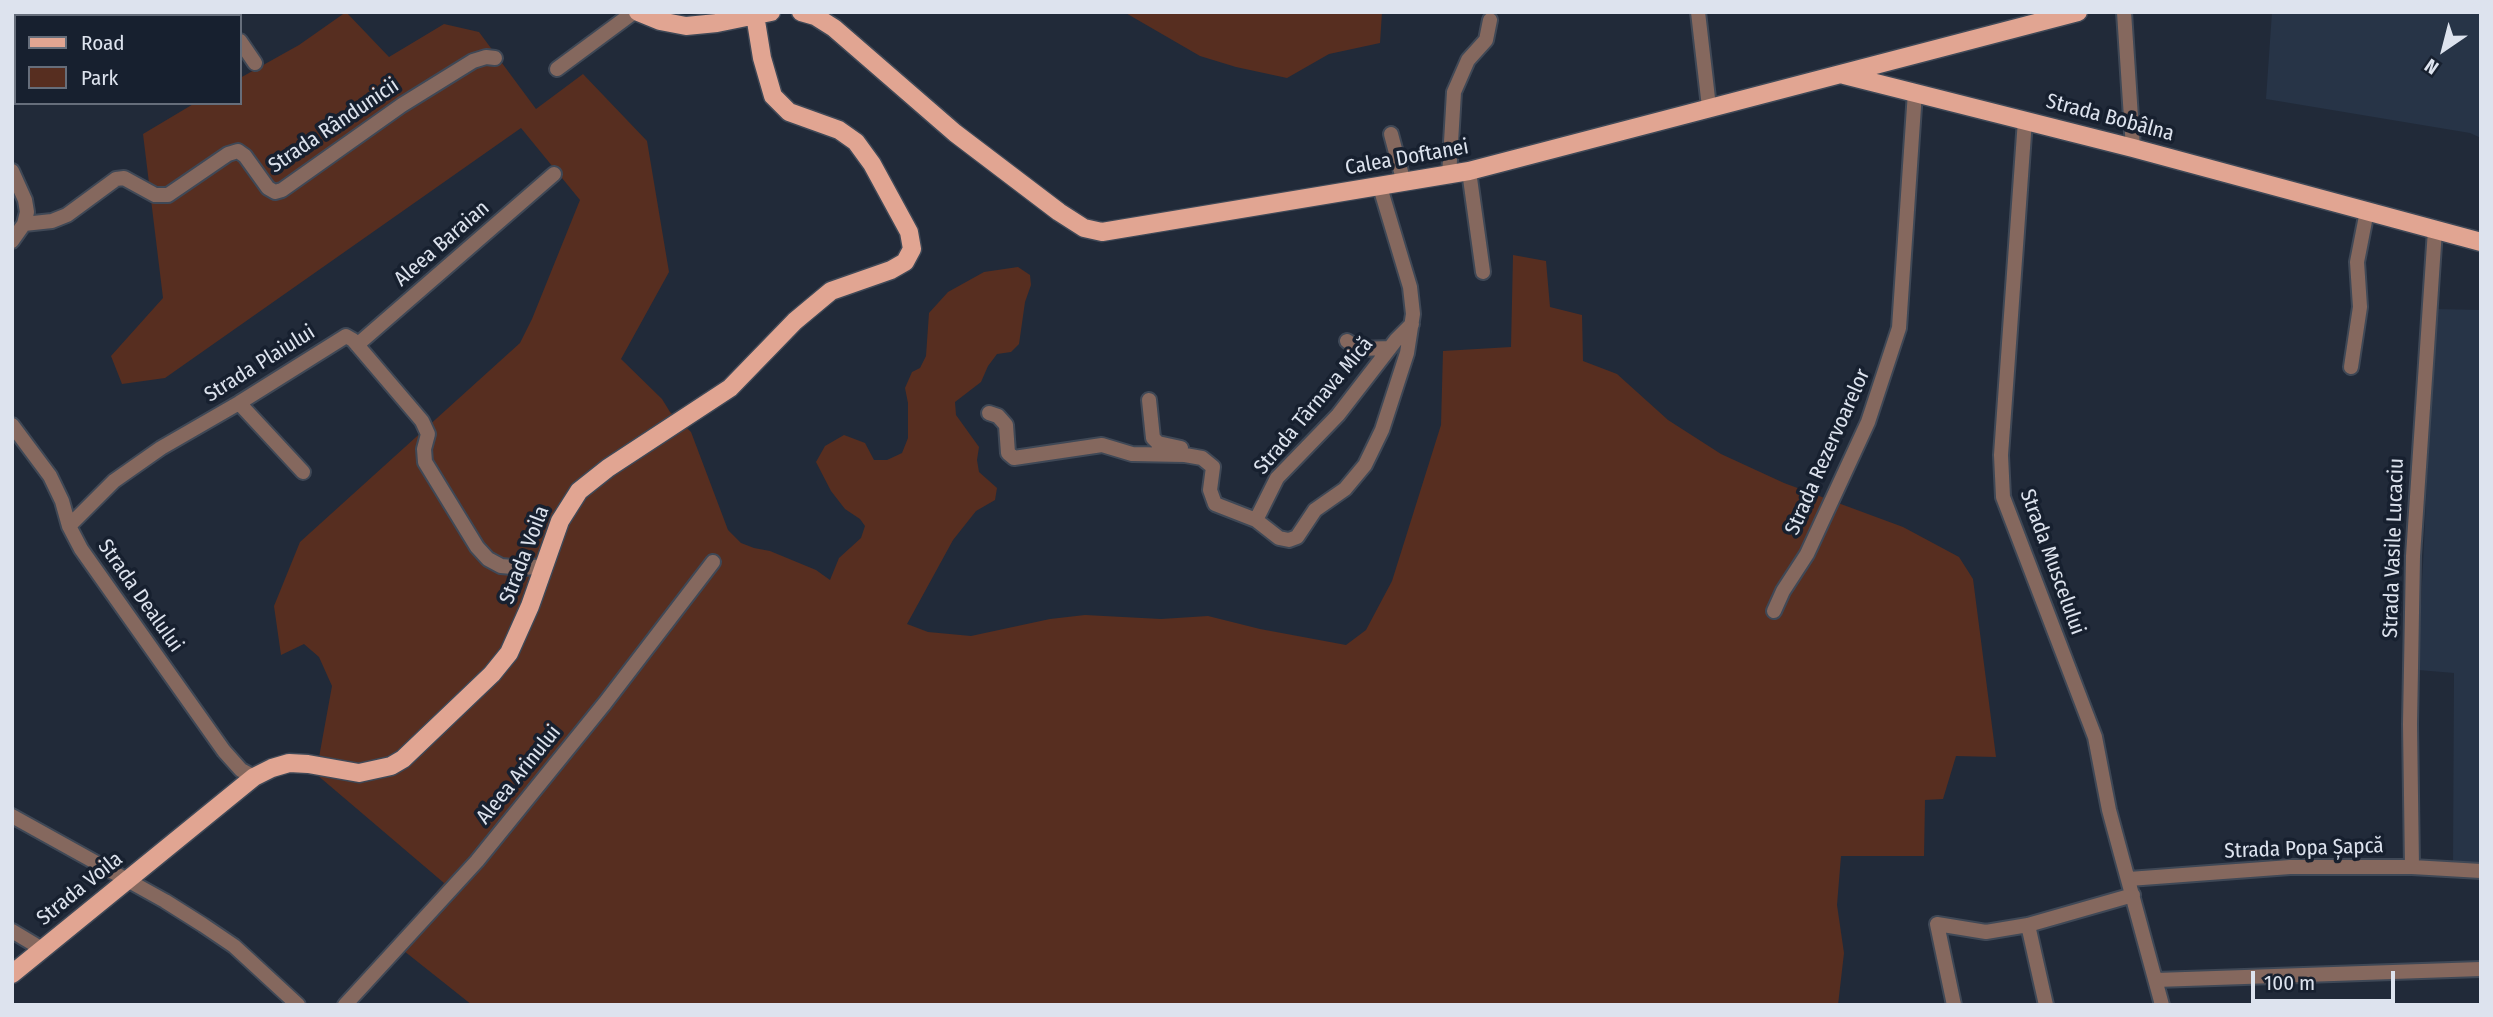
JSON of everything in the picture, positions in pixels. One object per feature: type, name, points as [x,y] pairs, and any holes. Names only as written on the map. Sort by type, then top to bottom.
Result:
[{"type":"main road","points":[[636,12],[660,21],[686,26],[763,14]]},
{"type":"main road","name":"Calea Doftanei","points":[[801,12],[815,16],[834,28],[955,133],[1043,201],[1084,228],[1102,232],[1448,176],[2078,12]]},
{"type":"main road","name":"Strada Voila","points":[[12,974],[254,777],[289,763],[359,773],[391,766],[403,759],[499,666],[509,653],[524,621],[564,511],[579,491],[608,468],[730,388],[796,321],[825,296],[845,285],[899,267],[905,262],[912,249],[909,232],[897,207],[856,142],[839,130],[789,112],[773,96],[762,58],[763,14]]},
{"type":"main road","name":"Strada Bobâlna","points":[[1841,74],[2133,148],[2481,242]]},
{"type":"street","points":[[557,69],[636,12]]},
{"type":"street","points":[[1698,12],[1709,107]]},
{"type":"street","points":[[2124,12],[2133,148]]},
{"type":"street","points":[[1448,176],[1454,92],[1468,60],[1486,40],[1490,20]]},
{"type":"street","points":[[242,44],[255,63]]},
{"type":"street","name":"Strada Rândunicii","points":[[24,224],[52,221],[67,215],[116,179],[124,178],[155,195],[168,195],[228,154],[238,151],[246,156],[268,188],[275,192],[282,190],[402,105],[473,61],[486,57],[495,58]]},
{"type":"street","name":"Strada Rezervoarelor","points":[[1774,611],[1783,591],[1807,554],[1868,422],[1899,328],[1915,92]]},
{"type":"street","name":"Strada Muscelului","points":[[2025,120],[2001,455],[2003,497],[2095,737],[2109,810],[2162,1005]]},
{"type":"street","points":[[1391,134],[1404,183]]},
{"type":"street","points":[[12,171],[25,200],[27,212],[24,224],[12,241]]},
{"type":"street","points":[[1469,171],[1483,272]]},
{"type":"street","name":"Aleea Baraian","points":[[356,345],[554,174]]},
{"type":"street","points":[[1149,400],[1153,438],[1158,443],[1190,450],[1213,467],[1210,490],[1215,504],[1256,520],[1279,538],[1289,540],[1297,537],[1315,510],[1345,489],[1356,478],[1370,456],[1382,430],[1407,353],[1412,324],[1410,287],[1380,187]]},
{"type":"street","points":[[2351,367],[2360,307],[2357,262],[2367,211]]},
{"type":"street","name":"Strada Vasile Lucaciu","points":[[2412,867],[2410,724],[2413,556],[2435,230]]},
{"type":"street","name":"Strada Târnava Mică","points":[[1256,520],[1277,478],[1338,415],[1412,324]]},
{"type":"street","name":"Strada Plaiului","points":[[69,526],[114,481],[161,448],[342,338],[350,338],[356,345]]},
{"type":"street","points":[[1347,341],[1359,349],[1390,348]]},
{"type":"street","points":[[356,345],[422,421],[428,434],[424,449],[425,462],[477,547],[488,559],[501,566],[543,566]]},
{"type":"street","points":[[239,403],[303,472]]},
{"type":"street","points":[[989,413],[998,416],[1006,425],[1008,453],[1014,458],[1102,445],[1132,454],[1202,458]]},
{"type":"street","name":"Strada Dealului","points":[[12,425],[50,476],[81,549],[224,751],[242,770],[254,777]]},
{"type":"street","name":"Aleea Arinului","points":[[345,1005],[477,861],[606,703],[713,562]]},
{"type":"street","points":[[12,816],[165,901],[234,946],[298,1005]]},
{"type":"street","name":"Strada Popa Șapcă","points":[[2129,879],[2290,867],[2412,867],[2481,871]]},
{"type":"street","points":[[1954,1005],[1937,924],[1986,932],[2028,925],[2133,895]]},
{"type":"street","points":[[2028,925],[2046,1005]]},
{"type":"street","points":[[12,931],[42,949]]},
{"type":"street","points":[[2156,980],[2481,968]]},
{"type":"shaded area","points":[[2272,12],[2481,12],[2481,138],[2470,133],[2266,99]]},
{"type":"shaded area","points":[[2435,309],[2481,310],[2481,865],[2453,863],[2454,673],[2418,670]]},
{"type":"green space","points":[[346,12],[389,57],[444,24],[479,32],[536,109],[583,74],[647,141],[669,272],[621,359],[691,432],[728,530],[741,543],[770,551],[816,570],[830,580],[839,558],[861,538],[865,526],[845,509],[831,491],[816,462],[825,446],[844,435],[865,443],[874,460],[887,460],[902,453],[908,438],[905,388],[912,372],[920,368],[926,356],[929,313],[948,292],[984,272],[1018,267],[1030,275],[1031,285],[1025,302],[1019,344],[1011,352],[997,354],[981,382],[955,402],[956,415],[979,447],[979,472],[997,488],[995,500],[976,511],[953,540],[907,624],[928,632],[971,636],[1050,619],[1085,615],[1161,619],[1208,616],[1346,645],[1366,630],[1392,581],[1441,425],[1443,351],[1511,347],[1513,255],[1546,261],[1550,307],[1582,315],[1583,361],[1617,374],[1668,420],[1721,454],[1784,483],[1903,527],[1959,557],[1973,579],[1996,757],[1956,756],[1943,799],[1925,800],[1924,856],[1841,856],[1837,905],[1844,953],[1838,1005],[472,1005],[394,943],[444,883],[316,774],[332,686],[319,657],[304,644],[281,655],[274,606],[300,542],[520,343],[580,200],[521,128],[165,378],[122,384],[111,356],[163,298],[143,134],[192,105],[242,105],[242,77],[299,45]]},
{"type":"green space","points":[[1124,12],[1382,12],[1380,43],[1329,54],[1287,78],[1200,56]]}]
